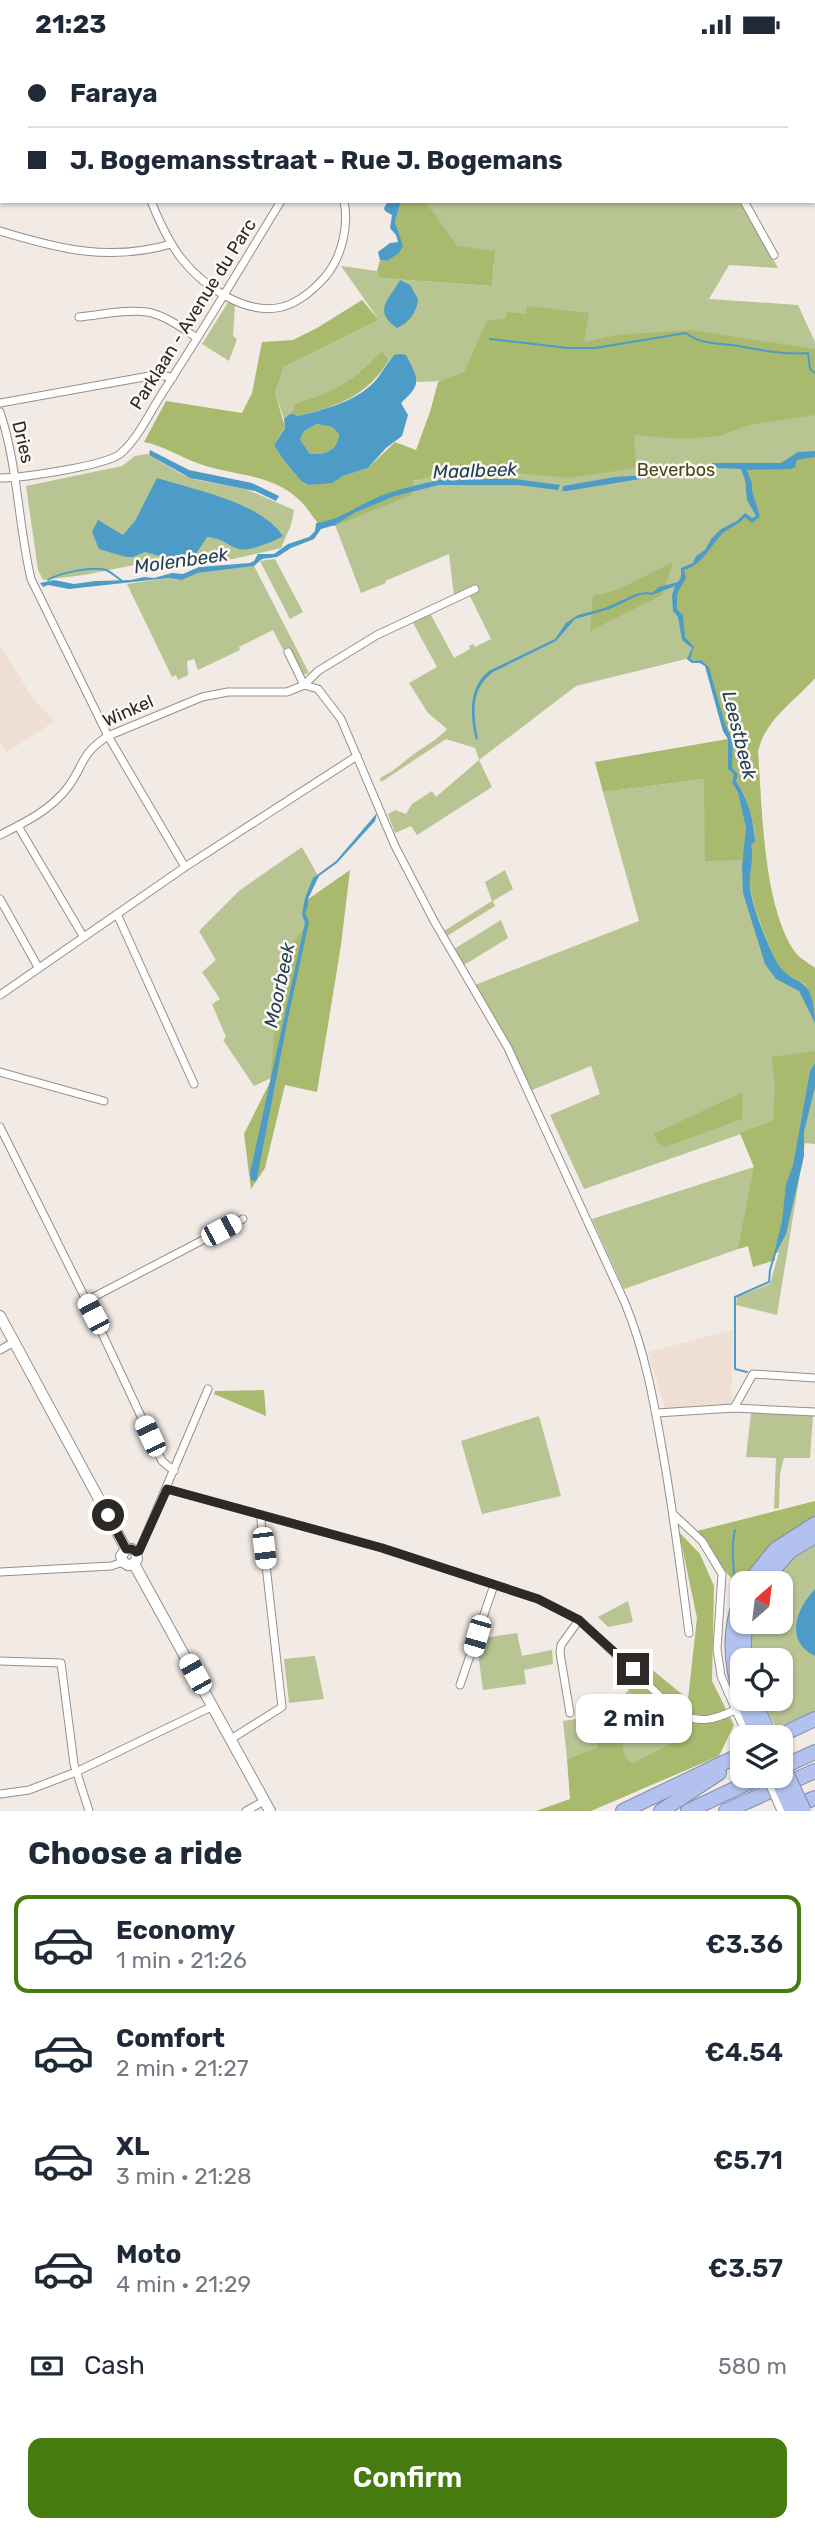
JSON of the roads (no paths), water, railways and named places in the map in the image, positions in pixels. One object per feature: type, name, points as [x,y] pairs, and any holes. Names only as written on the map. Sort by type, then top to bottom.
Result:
[{"type":"highway","points":[[757,1571],[782,1544],[815,1524]]},
{"type":"highway","points":[[772,1571],[790,1551],[815,1536]]},
{"type":"highway","points":[[745,1711],[753,1725]]},
{"type":"highway","points":[[751,1720],[752,1711]]},
{"type":"highway","points":[[793,1729],[815,1719]]},
{"type":"highway","points":[[751,1720],[757,1725]]},
{"type":"highway","points":[[793,1762],[815,1752]]},
{"type":"highway","points":[[623,1811],[730,1761]]},
{"type":"highway","points":[[661,1811],[730,1764]]},
{"type":"highway","points":[[726,1811],[815,1770]]},
{"type":"highway","points":[[688,1811],[738,1788]]},
{"type":"highway","points":[[786,1788],[802,1807]]},
{"type":"highway","points":[[793,1788],[802,1807]]},
{"type":"highway","points":[[783,1811],[802,1807]]},
{"type":"street","points":[[152,203],[171,244],[193,271],[246,305],[266,308],[281,307],[298,301],[312,291],[330,271],[344,237],[344,203]]},
{"type":"street","name":"Parklaan - Avenue du Parc","points":[[15,478],[108,460],[130,443],[280,203]]},
{"type":"street","points":[[745,203],[774,255]]},
{"type":"street","points":[[0,231],[72,251],[138,252],[171,244]]},
{"type":"street","points":[[79,317],[117,312],[147,312],[160,316],[197,338]]},
{"type":"street","points":[[0,403],[155,375],[173,377]]},
{"type":"street","name":"Dries","points":[[0,412],[10,447],[31,579],[108,736],[185,867]]},
{"type":"street","points":[[0,478],[15,478]]},
{"type":"street","points":[[304,685],[318,671],[377,635],[475,589]]},
{"type":"street","points":[[288,652],[304,685],[318,689],[341,719],[395,846],[434,921],[508,1048],[604,1253],[644,1352],[657,1413],[689,1633]]},
{"type":"street","name":"Winkel","points":[[0,835],[33,818],[68,787],[83,758],[108,736],[202,697],[228,692],[287,692],[304,685]]},
{"type":"street","points":[[0,995],[185,867],[357,756]]},
{"type":"street","points":[[18,826],[83,936]]},
{"type":"street","points":[[0,899],[38,967]]},
{"type":"street","points":[[117,914],[194,1084]]},
{"type":"street","points":[[0,1072],[104,1101]]},
{"type":"street","points":[[0,1127],[162,1461],[174,1471]]},
{"type":"street","points":[[86,1301],[243,1219]]},
{"type":"street","points":[[0,1316],[213,1706],[265,1807],[246,1811]]},
{"type":"street","points":[[0,1350],[14,1342]]},
{"type":"street","points":[[734,1408],[753,1374],[815,1378]]},
{"type":"street","points":[[0,1572],[111,1566],[139,1551],[208,1389]]},
{"type":"street","points":[[657,1413],[734,1408],[815,1412]]},
{"type":"street","points":[[167,1489],[382,1548],[538,1599],[579,1620],[678,1713],[706,1721],[730,1708]]},
{"type":"street","points":[[673,1514],[702,1541],[722,1574],[717,1649],[721,1675],[730,1688]]},
{"type":"street","points":[[230,1739],[282,1707],[262,1515]]},
{"type":"street","points":[[460,1685],[494,1585]]},
{"type":"street","points":[[570,1713],[560,1653],[561,1644],[579,1620]]},
{"type":"street","points":[[0,1661],[61,1663],[76,1772],[89,1811]]},
{"type":"street","points":[[0,1794],[29,1790],[76,1772],[213,1706]]},
{"type":"street","points":[[750,1725],[751,1720]]},
{"type":"street","points":[[771,1788],[783,1811]]},
{"type":"water","points":[[387,203],[400,203],[395,222],[403,246],[399,253],[387,261],[380,260],[378,252],[390,243],[398,242],[390,228],[392,215],[384,208]]},
{"type":"water","points":[[400,280],[410,285],[418,299],[412,317],[397,328],[389,322],[384,310],[388,298]]},
{"type":"water","points":[[394,355],[406,355],[416,376],[415,386],[401,403],[408,415],[402,436],[386,448],[368,468],[343,476],[332,483],[309,485],[302,482],[274,445],[285,428],[284,419],[291,413],[298,416],[307,414],[354,397],[374,383]],"holes":[[[317,424],[332,427],[339,434],[334,448],[321,454],[310,454],[300,439],[304,431]]]},
{"type":"water","points":[[150,450],[189,470],[252,483],[279,496],[276,501],[255,491],[190,478],[149,455]]},
{"type":"water","points":[[815,451],[815,457],[797,460],[795,467],[791,469],[747,470],[760,517],[752,523],[745,517],[723,533],[696,564],[684,570],[686,578],[678,592],[677,609],[683,615],[685,637],[694,647],[690,659],[701,660],[709,667],[725,724],[733,741],[732,768],[738,774],[736,781],[747,803],[754,834],[750,883],[756,914],[779,966],[811,994],[815,1023],[799,991],[776,979],[765,964],[743,893],[742,866],[746,828],[738,793],[732,782],[734,774],[728,769],[728,739],[723,731],[705,666],[687,659],[692,648],[682,640],[678,617],[673,611],[672,595],[675,586],[652,595],[637,596],[610,609],[575,619],[556,641],[493,672],[480,686],[475,702],[476,740],[472,703],[477,685],[489,671],[555,639],[566,623],[578,615],[605,608],[636,594],[652,593],[659,587],[678,582],[681,568],[693,563],[696,556],[705,550],[721,529],[737,521],[745,513],[752,518],[756,516],[747,500],[741,469],[717,468],[684,477],[652,477],[567,491],[562,491],[563,486],[615,477],[680,473],[713,463],[781,463],[798,452]]},
{"type":"water","points":[[157,478],[243,506],[273,524],[283,536],[243,550],[207,537],[194,557],[189,559],[174,560],[145,552],[126,557],[99,549],[92,532],[98,520],[123,535],[135,521]]},
{"type":"water","points":[[443,479],[515,479],[560,485],[558,490],[517,485],[439,485],[395,496],[321,529],[314,539],[277,557],[262,559],[254,566],[198,573],[181,580],[169,578],[69,589],[48,585],[43,587],[40,583],[54,580],[74,584],[154,578],[172,573],[183,574],[199,567],[250,563],[258,554],[274,554],[288,544],[309,537],[315,531],[316,523],[340,516],[386,494]]},
{"type":"water","points":[[377,813],[375,821],[337,863],[319,876],[308,899],[305,913],[309,922],[257,1178],[256,1181],[251,1180],[250,1173],[305,923],[302,914],[305,898],[313,878],[336,861]]},
{"type":"water","points":[[815,1063],[815,1087],[804,1132],[804,1156],[786,1234],[776,1253],[786,1184],[793,1165],[810,1071]]},
{"type":"water","points":[[815,1589],[815,1656],[799,1642],[796,1624],[798,1615]]},
{"type":"waterway","points":[[490,339],[568,348],[595,348],[686,333],[710,343],[781,353],[808,353],[810,369],[815,373]]},
{"type":"waterway","name":"Molenbeek","points":[[48,580],[67,573],[93,569],[106,570],[121,580]]},
{"type":"waterway","name":"Leestbeek","points":[[747,1372],[735,1369],[735,1297],[769,1282],[776,1250]]},
{"type":"waterway","name":"Leestbeek","points":[[734,1571],[735,1530]]},
{"type":"water label","name":"Maalbeek","points":[[475,470]]},
{"type":"water label","name":"Moorbeek","points":[[279,985]]},
{"type":"park label","name":"Beverbos","points":[[676,470]]}]
